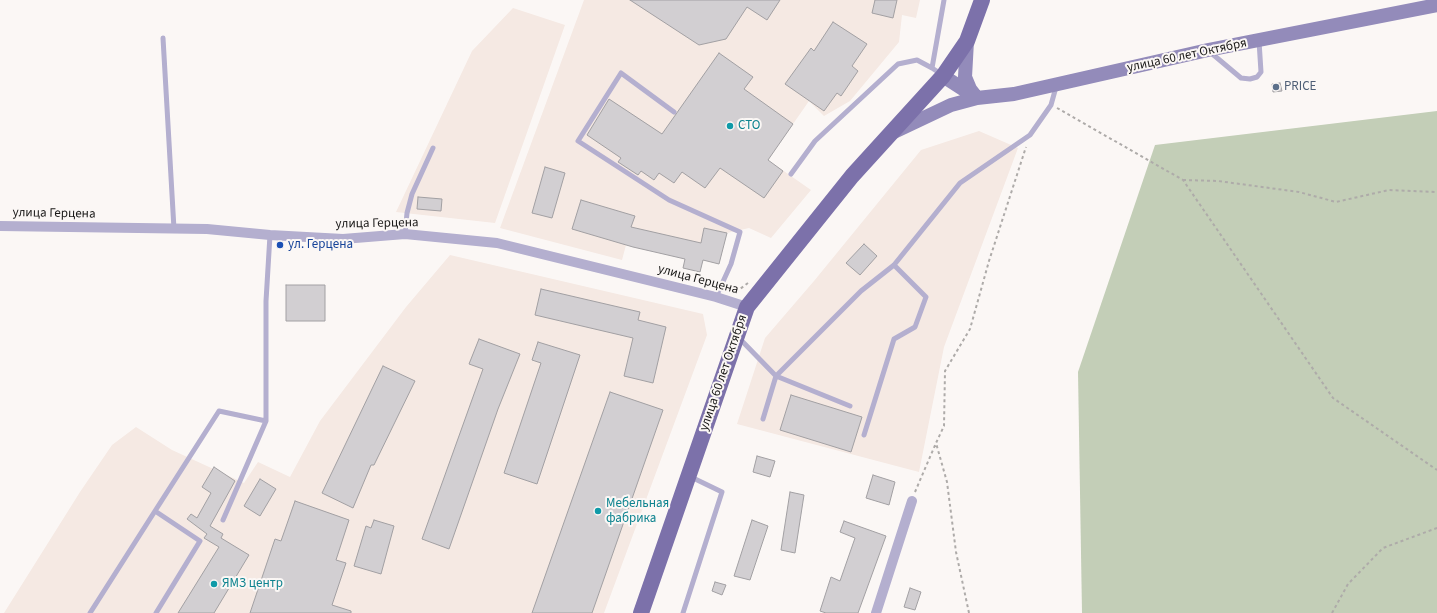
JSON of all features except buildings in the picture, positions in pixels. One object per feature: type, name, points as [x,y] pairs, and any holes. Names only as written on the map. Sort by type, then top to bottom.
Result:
[{"type":"main road","name":"улица 60 лет Октября","points":[[641,613],[747,307],[852,176],[891,134],[938,72],[967,41],[982,0]]},
{"type":"street","name":"улица 60 лет Октября","points":[[891,134],[951,105],[977,98],[1014,94],[1208,50],[1437,5]]},
{"type":"street","points":[[967,41],[964,77],[970,89],[977,98]]},
{"type":"street","points":[[938,72],[977,98]]},
{"type":"street","name":"улица Герцена","points":[[0,226],[207,229],[270,235],[344,238],[405,234],[497,243],[718,293],[747,307]]},
{"type":"street","points":[[876,613],[912,501]]},
{"type":"lane","points":[[791,174],[814,141],[898,64],[917,60],[938,72],[944,0]]},
{"type":"lane","points":[[163,38],[174,229]]},
{"type":"lane","points":[[1208,50],[1241,78],[1250,79],[1257,77],[1261,72],[1259,40]]},
{"type":"lane","points":[[674,112],[621,74],[578,141],[669,200],[740,232],[731,264],[718,293]]},
{"type":"lane","points":[[763,419],[776,376],[861,290],[894,265],[960,183],[1030,135],[1051,105],[1056,85]]},
{"type":"lane","points":[[405,234],[407,213],[412,194],[433,148]]},
{"type":"lane","points":[[223,520],[266,421],[266,301],[270,235]]},
{"type":"lane","points":[[864,435],[894,339],[916,327],[926,297],[894,265]]},
{"type":"lane","points":[[737,336],[776,376],[850,406]]},
{"type":"lane","points":[[90,613],[219,411],[266,421]]},
{"type":"lane","points":[[683,613],[722,492],[688,476]]},
{"type":"lane","points":[[155,511],[200,541],[156,613]]},
{"type":"path","points":[[1051,105],[1183,180],[1333,398],[1437,470]]},
{"type":"path","points":[[912,501],[944,426],[945,371],[970,329],[989,261],[1030,135]]},
{"type":"path","points":[[1183,180],[1218,181],[1299,192],[1336,202],[1388,190],[1437,192]]},
{"type":"path","points":[[718,293],[735,293],[749,283]]},
{"type":"path","points":[[936,443],[947,482],[956,552],[969,613]]},
{"type":"path","points":[[1332,613],[1348,584],[1383,548],[1437,528]]},
{"type":"shaded area","points":[[584,0],[920,0],[916,18],[902,15],[899,42],[850,101],[824,116],[809,101],[768,160],[811,190],[771,238],[749,228],[727,233],[719,264],[703,260],[700,272],[683,268],[685,259],[626,245],[622,260],[500,228]]},
{"type":"shaded area","points":[[513,8],[565,25],[495,223],[396,212],[472,51]]},
{"type":"shaded area","points":[[979,131],[1018,148],[944,347],[919,472],[737,424],[765,338],[814,281],[921,150]]},
{"type":"shaded area","points":[[450,255],[703,314],[707,335],[604,613],[4,613],[80,492],[112,445],[136,427],[172,450],[244,483],[258,462],[290,477],[320,421],[406,307]]},
{"type":"green space","points":[[1437,111],[1437,613],[1082,613],[1078,372],[1155,145]]},
{"type":"place","name":"PRICE","points":[[1276,87]]},
{"type":"place","name":"СТО","points":[[730,126]]},
{"type":"place","name":"ул. Герцена","points":[[280,245]]},
{"type":"place","name":"Мебельная фабрика","points":[[598,511]]},
{"type":"place","name":"ЯМЗ центр","points":[[214,584]]}]
